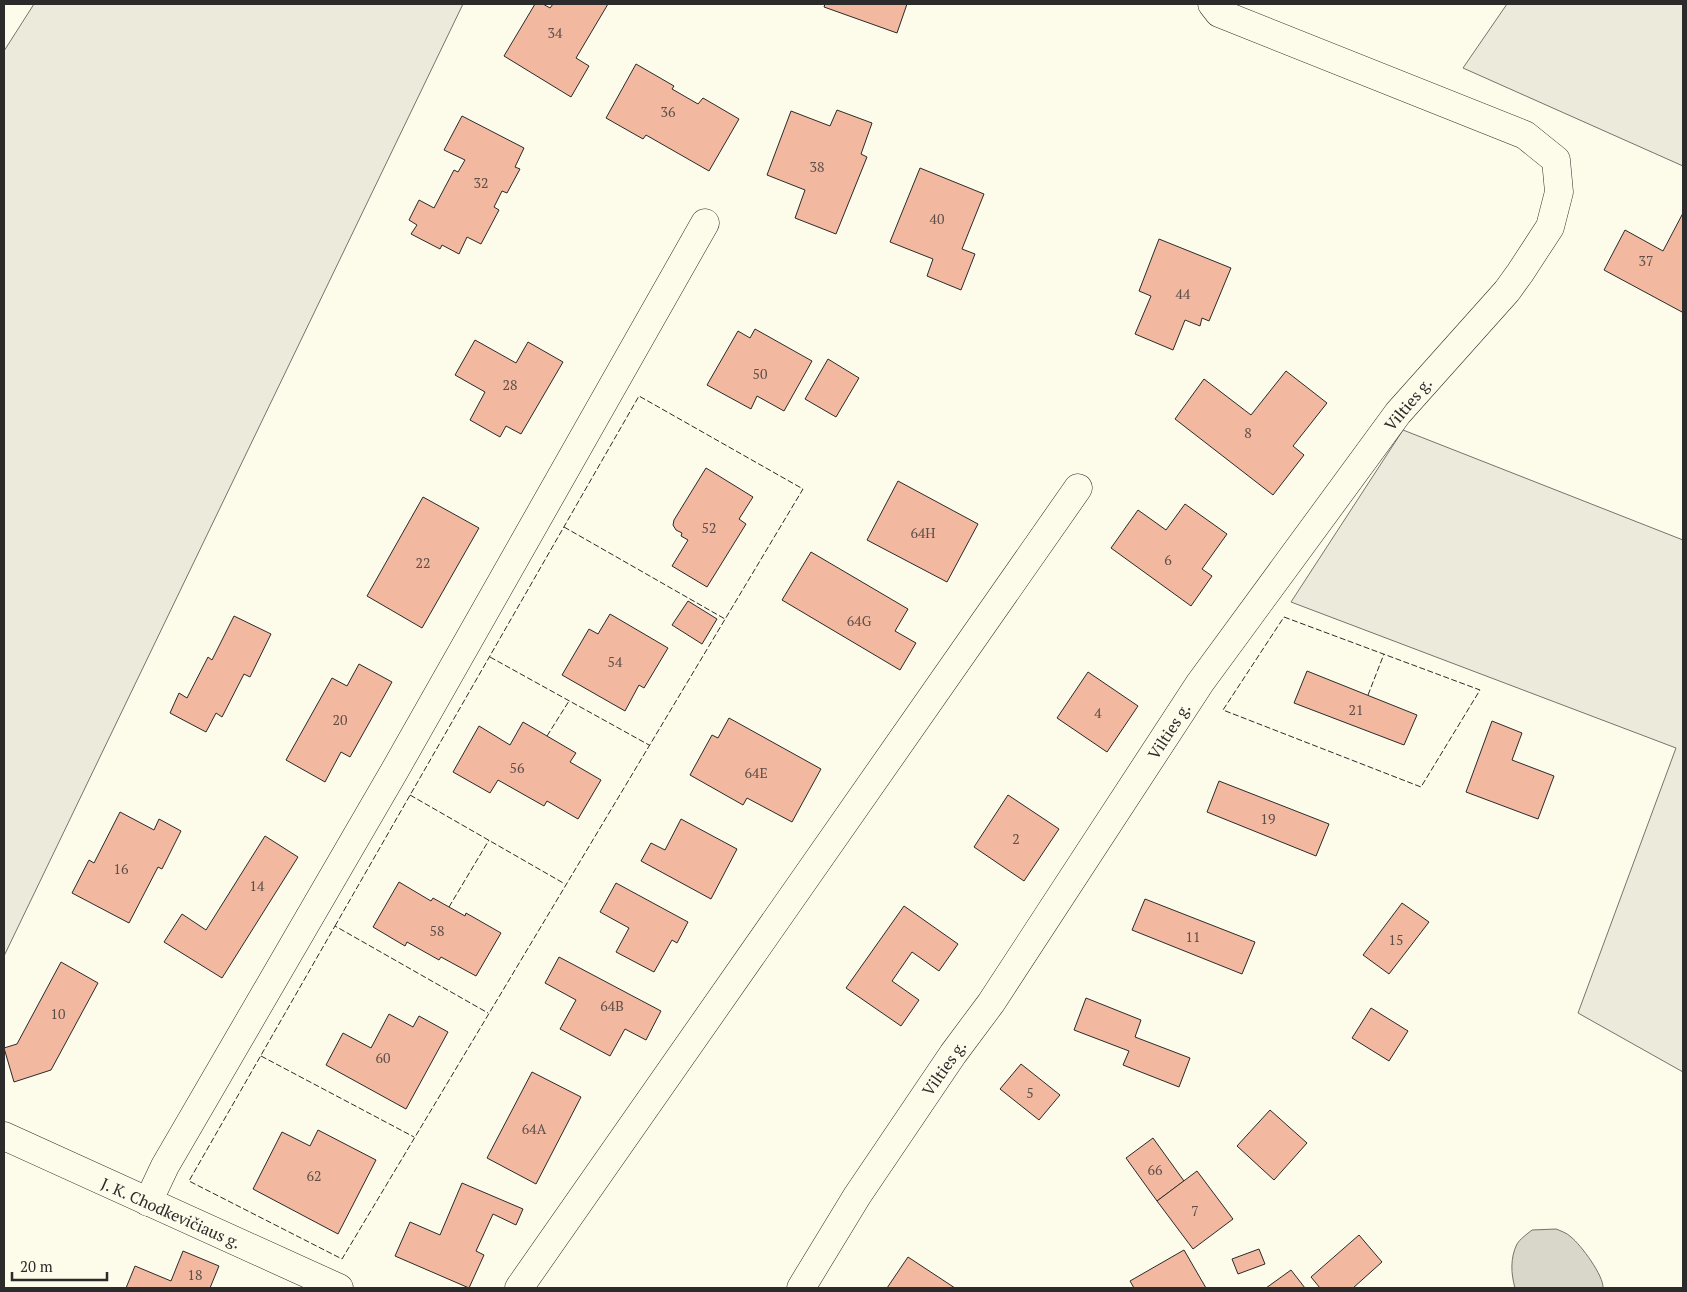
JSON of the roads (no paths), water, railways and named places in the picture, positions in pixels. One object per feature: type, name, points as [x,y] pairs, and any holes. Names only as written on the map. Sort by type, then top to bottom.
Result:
[{"type":"street","name":"Vilties g.","points":[[801,1288],[857,1196],[953,1054],[996,995],[1200,683],[1398,413],[1508,291],[1550,227],[1559,192],[1556,160],[1525,135],[1219,13],[1212,4]]},
{"type":"street","points":[[148,1202],[165,1166],[390,778],[705,223]]},
{"type":"street","points":[[520,1288],[1078,488]]},
{"type":"street","name":"J. K. Chodkevičiaus g.","points":[[4,1136],[148,1202],[289,1278],[339,1288]]}]
